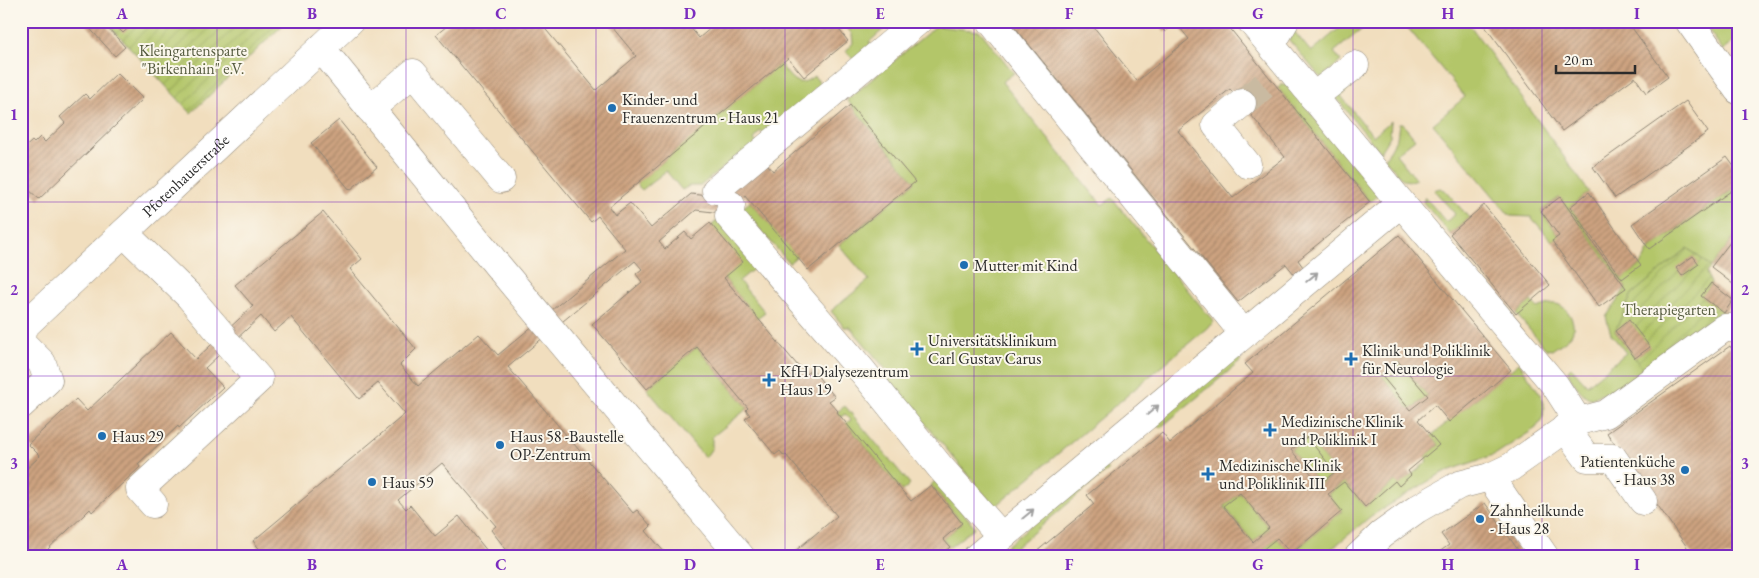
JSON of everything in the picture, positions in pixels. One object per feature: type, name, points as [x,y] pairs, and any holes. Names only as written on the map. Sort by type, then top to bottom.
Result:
[{"type":"street","name":"Pfotenhauerstraße","points":[[21,329],[350,21]]},
{"type":"street","points":[[918,21],[724,198],[729,216],[864,373],[940,467],[1002,536]]},
{"type":"street","points":[[991,21],[1244,334]]},
{"type":"street","points":[[1251,21],[1277,63],[1314,97],[1555,385],[1574,412],[1570,425],[1587,458],[1614,458],[1643,501]]},
{"type":"street","points":[[1277,63],[1285,21]]},
{"type":"street","points":[[1689,21],[1738,90]]},
{"type":"street","points":[[321,48],[498,266],[741,557]]},
{"type":"street","points":[[1314,97],[1355,65]]},
{"type":"street","points":[[370,109],[413,73],[501,179]]},
{"type":"street","points":[[1242,103],[1216,125],[1247,164]]},
{"type":"street","points":[[977,557],[1401,203]]},
{"type":"street","points":[[124,233],[184,291],[258,379],[140,489],[153,504]]},
{"type":"street","points":[[1358,557],[1382,535],[1417,509],[1459,485],[1490,477],[1511,467],[1570,425],[1606,414],[1724,328],[1738,328]]},
{"type":"street","points":[[21,342],[42,363],[48,380],[21,404]]},
{"type":"street","points":[[1490,477],[1545,557]]},
{"type":"green space","name":"Kleingartensparte \"Birkenhain\" e.V.","points":[[105,21],[287,21],[191,113]]},
{"type":"green space","points":[[841,21],[893,21],[869,42],[874,49],[857,64],[846,51],[853,43],[852,34]]},
{"type":"green space","points":[[1348,21],[1372,21],[1334,52],[1341,61],[1321,78],[1289,40],[1289,25],[1311,52]]},
{"type":"green space","points":[[1402,21],[1467,21],[1589,192],[1570,207],[1622,279],[1641,265],[1649,249],[1738,186],[1738,232],[1711,267],[1688,248],[1615,331],[1644,370],[1606,399],[1601,393],[1593,398],[1587,397],[1576,386],[1568,370],[1571,367],[1587,385],[1626,353],[1611,334],[1606,317],[1626,288],[1560,197],[1541,211],[1559,236],[1552,241],[1531,217],[1510,216],[1433,124],[1465,97]]},
{"type":"green space","points":[[1702,21],[1738,21],[1738,39],[1723,50]]},
{"type":"green space","points":[[936,26],[980,31],[1014,73],[1002,82],[1102,205],[1112,198],[1214,322],[995,507],[886,377],[889,373],[850,327],[844,327],[831,311],[869,280],[839,245],[915,182],[847,100]]},
{"type":"green space","points":[[780,64],[791,78],[803,82],[814,76],[827,91],[769,138],[760,131],[754,140],[760,147],[728,164],[700,186],[689,186],[682,190],[666,171],[642,190],[636,184]]},
{"type":"green space","points":[[1354,77],[1358,81],[1341,96],[1373,136],[1391,121],[1390,136],[1380,152],[1333,94]]},
{"type":"green space","points":[[1281,85],[1288,85],[1378,195],[1370,202],[1278,88]]},
{"type":"green space","points":[[1399,123],[1402,123],[1415,139],[1396,154],[1416,179],[1410,181],[1403,180],[1385,159],[1397,138]]},
{"type":"green space","points":[[1440,188],[1445,190],[1469,218],[1450,234],[1423,202],[1425,197],[1446,222],[1455,214],[1434,190]]},
{"type":"green space","points":[[750,202],[797,256],[789,263],[742,208]]},
{"type":"green space","points":[[718,220],[757,266],[739,281],[765,312],[757,318],[724,278],[712,225]]},
{"type":"green space","name":"Therapiegarten","points":[[1688,248],[1711,267],[1706,273],[1711,283],[1702,296],[1724,313],[1644,370],[1615,331],[1632,294]]},
{"type":"green space","points":[[1531,301],[1538,308],[1551,304],[1560,305],[1571,316],[1573,331],[1571,335],[1552,350],[1546,349],[1516,314]]},
{"type":"green space","points":[[697,347],[748,408],[712,437],[712,448],[705,458],[647,389]]},
{"type":"green space","points":[[1236,355],[1241,361],[1160,428],[1156,422]]},
{"type":"green space","points":[[1398,361],[1428,396],[1410,410],[1381,375]]},
{"type":"green space","points":[[1519,363],[1541,395],[1544,407],[1543,417],[1536,428],[1496,454],[1442,473],[1371,516],[1322,557],[1265,557],[1261,551],[1277,538],[1291,554],[1342,511],[1328,494],[1344,482],[1365,507],[1395,481],[1399,485],[1428,461],[1425,456],[1439,445],[1431,436]]},
{"type":"green space","points":[[845,406],[910,484],[902,491],[846,423],[851,420],[845,414],[841,417],[837,412]]},
{"type":"green space","points":[[1307,437],[1335,472],[1320,484],[1291,450]]},
{"type":"green space","points":[[1103,464],[1108,470],[1004,557],[999,557],[997,554]]},
{"type":"green space","points":[[936,480],[975,527],[950,547],[943,539],[962,523],[931,485]]},
{"type":"green space","points":[[1240,493],[1269,528],[1253,542],[1224,506]]},
{"type":"building","points":[[83,21],[102,21],[125,47],[115,56]]},
{"type":"building","points":[[113,21],[136,21],[123,33]]},
{"type":"building","points":[[453,21],[546,21],[542,25],[596,90],[636,56],[607,21],[685,21],[699,38],[719,21],[832,21],[848,41],[804,77],[788,58],[609,207],[615,215],[630,203],[651,228],[691,194],[719,197],[764,160],[773,171],[850,105],[915,182],[808,270],[744,195],[722,213],[696,210],[659,242],[665,249],[685,232],[691,239],[710,223],[743,262],[724,278],[798,366],[806,374],[812,369],[835,397],[829,401],[837,412],[902,491],[911,501],[931,485],[962,523],[943,539],[950,547],[939,557],[788,557],[837,516],[786,455],[784,456],[780,451],[775,455],[745,419],[750,415],[746,410],[748,408],[697,347],[647,389],[592,324],[642,282],[636,274],[642,269],[635,261],[508,367],[633,513],[637,510],[651,526],[646,531],[666,554],[664,557],[520,557],[518,555],[512,557],[491,530],[496,526],[442,463],[398,500],[406,509],[410,505],[435,536],[459,516],[492,557],[266,557],[253,541],[405,414],[378,383],[359,399],[291,317],[274,332],[261,316],[205,368],[223,387],[138,464],[140,467],[92,512],[90,509],[48,549],[50,551],[44,557],[21,557],[21,474],[40,456],[28,444],[76,399],[87,411],[171,332],[196,359],[253,306],[235,285],[323,212],[362,259],[350,269],[416,349],[400,365],[418,386],[479,334],[498,355],[625,249],[598,216],[591,222],[436,35]]},
{"type":"building","points":[[1010,21],[1089,21],[1137,81],[1189,39],[1176,23],[1165,32],[1157,21],[1224,21],[1370,202],[1298,260],[1303,267],[1294,274],[1286,264],[1238,302]],"holes":[[[1230,89],[1285,157],[1233,198],[1178,131]]]},
{"type":"building","points":[[1481,21],[1627,21],[1668,77],[1646,93],[1635,77],[1562,131]]},
{"type":"building","points":[[117,73],[143,99],[39,199],[28,189],[21,196],[21,151],[32,141],[34,143],[40,137],[45,142],[65,123],[60,117],[85,94],[90,99]]},
{"type":"building","points":[[1686,101],[1708,132],[1615,198],[1593,167]]},
{"type":"building","points":[[339,120],[377,167],[350,190],[311,143]]},
{"type":"building","points":[[1727,157],[1738,172],[1738,186],[1649,249],[1632,224]]},
{"type":"building","points":[[1589,192],[1641,265],[1622,279],[1570,207]]},
{"type":"building","points":[[1560,197],[1626,288],[1599,307],[1552,241],[1559,236],[1541,211]]},
{"type":"building","points":[[1484,205],[1550,285],[1516,314],[1450,234]]},
{"type":"building","points":[[1738,232],[1738,288],[1711,267]]},
{"type":"building","points":[[1399,235],[1511,370],[1449,422],[1435,405],[1418,420],[1439,445],[1408,471],[1411,475],[1399,486],[1395,481],[1365,507],[1344,482],[1328,494],[1342,511],[1291,554],[1277,538],[1261,551],[1265,557],[1030,557],[1094,504],[1087,495],[1162,433],[1170,443],[1253,373],[1245,364]],"holes":[[[1398,361],[1428,396],[1410,410],[1381,375]],[[1307,437],[1335,472],[1320,484],[1291,450]],[[1240,493],[1269,528],[1253,542],[1223,506]]]},
{"type":"building","points":[[1693,256],[1699,264],[1682,276],[1676,268]]},
{"type":"building","points":[[1711,283],[1733,300],[1724,313],[1701,296]]},
{"type":"building","points":[[1629,320],[1650,347],[1635,358],[1615,331]]},
{"type":"building","name":"Patientenküche - Haus 38","points":[[1730,346],[1738,358],[1738,557],[1694,557],[1607,433]]},
{"type":"building","name":"Zahnheilkunde - Haus 28","points":[[1485,503],[1523,557],[1432,557],[1449,545],[1441,534]]},
{"type":"tunnel","points":[[1242,103],[1271,80]]},
{"type":"place","name":"Kinder- und Frauenzentrum - Haus 21","points":[[612,108]]},
{"type":"place","name":"Mutter mit Kind","points":[[964,265]]},
{"type":"place","name":"Universitätsklinikum Carl Gustav Carus","points":[[917,349]]},
{"type":"place","name":"Klinik und Poliklinik für Neurologie","points":[[1351,359]]},
{"type":"place","name":"KfH Dialysezentrum Haus 19","points":[[769,380]]},
{"type":"place","name":"Medizinische Klinik und Poliklinik I","points":[[1270,430]]},
{"type":"place","name":"Haus 29","points":[[102,436]]},
{"type":"place","name":"Haus 58 -Baustelle OP-Zentrum","points":[[500,445]]},
{"type":"place","name":"Patientenküche - Haus 38","points":[[1685,470]]},
{"type":"place","name":"Medizinische Klinik und Poliklinik III","points":[[1208,474]]},
{"type":"place","name":"Haus 59","points":[[372,482]]},
{"type":"place","name":"Zahnheilkunde - Haus 28","points":[[1480,519]]}]
